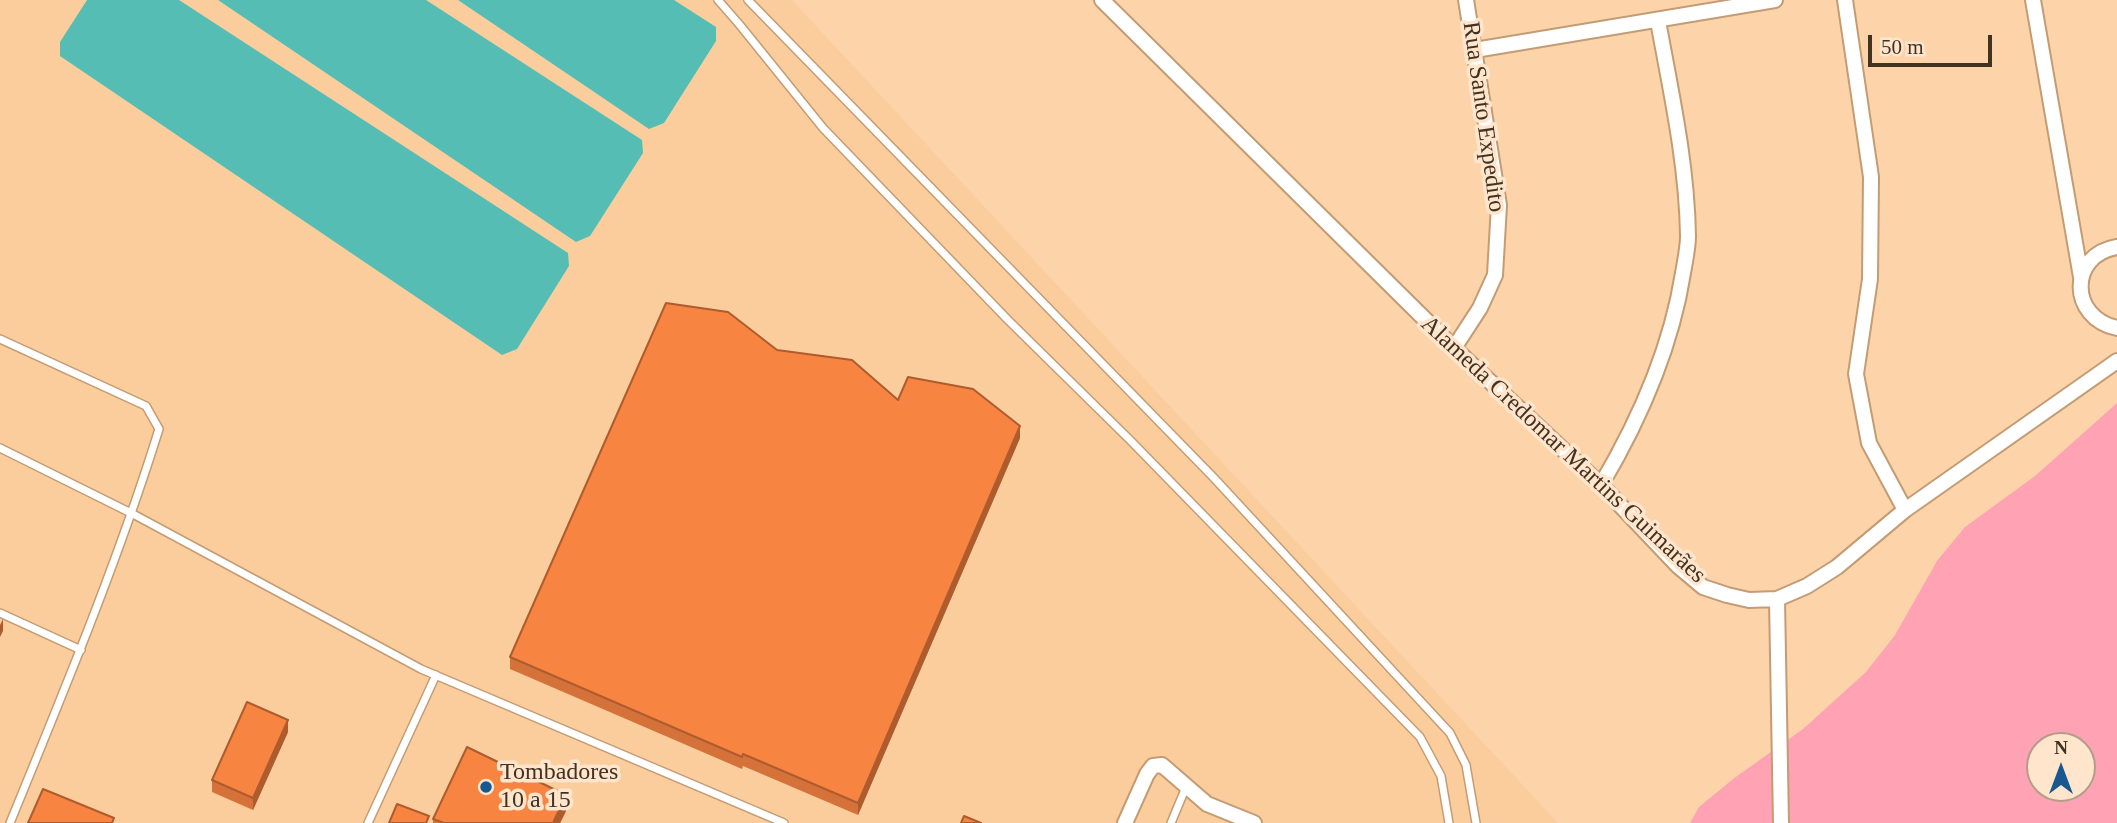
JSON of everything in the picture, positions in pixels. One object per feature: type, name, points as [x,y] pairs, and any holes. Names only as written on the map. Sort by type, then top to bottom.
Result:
[{"type":"street","name":"Alameda Credomar Martins Guimarães","points":[[1102,0],[1454,348],[1601,485],[1678,566],[1703,587],[1749,600],[1777,599],[1807,586],[1837,567],[1905,510],[2117,361]]},
{"type":"street","name":"Rua Santo Expedito","points":[[1454,348],[1480,308],[1495,275],[1499,205],[1466,0]]},
{"type":"street","points":[[1475,50],[1775,0]]},
{"type":"street","points":[[1845,0],[1871,177],[1870,279],[1856,374],[1869,443],[1905,510]]},
{"type":"street","points":[[2033,0],[2081,277],[2080,291],[2091,315],[2102,324],[2117,328]]},
{"type":"street","points":[[1601,485],[1662,361],[1677,307],[1688,239],[1682,155],[1658,21]]},
{"type":"street","points":[[2081,277],[2096,255],[2108,248],[2117,247]]},
{"type":"street","points":[[1777,599],[1781,823]]},
{"type":"street","points":[[1125,823],[1147,774],[1153,766],[1163,765],[1207,804],[1254,823]]},
{"type":"lane","points":[[718,0],[822,128],[1007,320],[1130,440],[1420,737],[1441,776],[1449,823]]},
{"type":"lane","points":[[748,0],[1214,478],[1450,733],[1466,765],[1476,823]]},
{"type":"lane","points":[[0,339],[146,406],[159,429],[133,514],[10,823]]},
{"type":"lane","points":[[0,448],[133,514],[436,675],[784,823]]},
{"type":"lane","points":[[0,613],[81,650]]},
{"type":"lane","points":[[368,823],[436,675]]},
{"type":"lane","points":[[1171,823],[1186,786]]},
{"type":"shaded area","points":[[0,0],[792,0],[1558,823],[0,823]]},
{"type":"shaded area","points":[[2117,403],[2117,823],[1690,823],[1699,807],[1803,729],[1866,672],[1895,635],[1937,561],[1965,527],[2035,476]]},
{"type":"water","points":[[87,0],[179,0],[568,253],[569,266],[517,349],[502,355],[60,56],[60,42]]},
{"type":"water","points":[[218,0],[426,0],[642,140],[643,153],[590,236],[576,242]]},
{"type":"water","points":[[458,0],[674,0],[716,27],[716,41],[664,123],[649,129]]},
{"type":"building","points":[[666,303],[728,312],[777,350],[852,360],[898,400],[908,377],[973,389],[1020,426],[858,803],[743,754],[742,757],[510,657]]},
{"type":"building","points":[[247,702],[288,720],[253,798],[212,780]]},
{"type":"building","name":"Tombadores 10 a 15","points":[[467,747],[566,795],[553,823],[444,823],[433,819]]},
{"type":"building","points":[[43,789],[114,818],[112,823],[28,823]]},
{"type":"building","points":[[397,804],[429,816],[426,823],[389,823]]},
{"type":"building","points":[[964,816],[981,823],[961,823]]},
{"type":"place","name":"Tombadores 10 a 15","points":[[486,787]]}]
